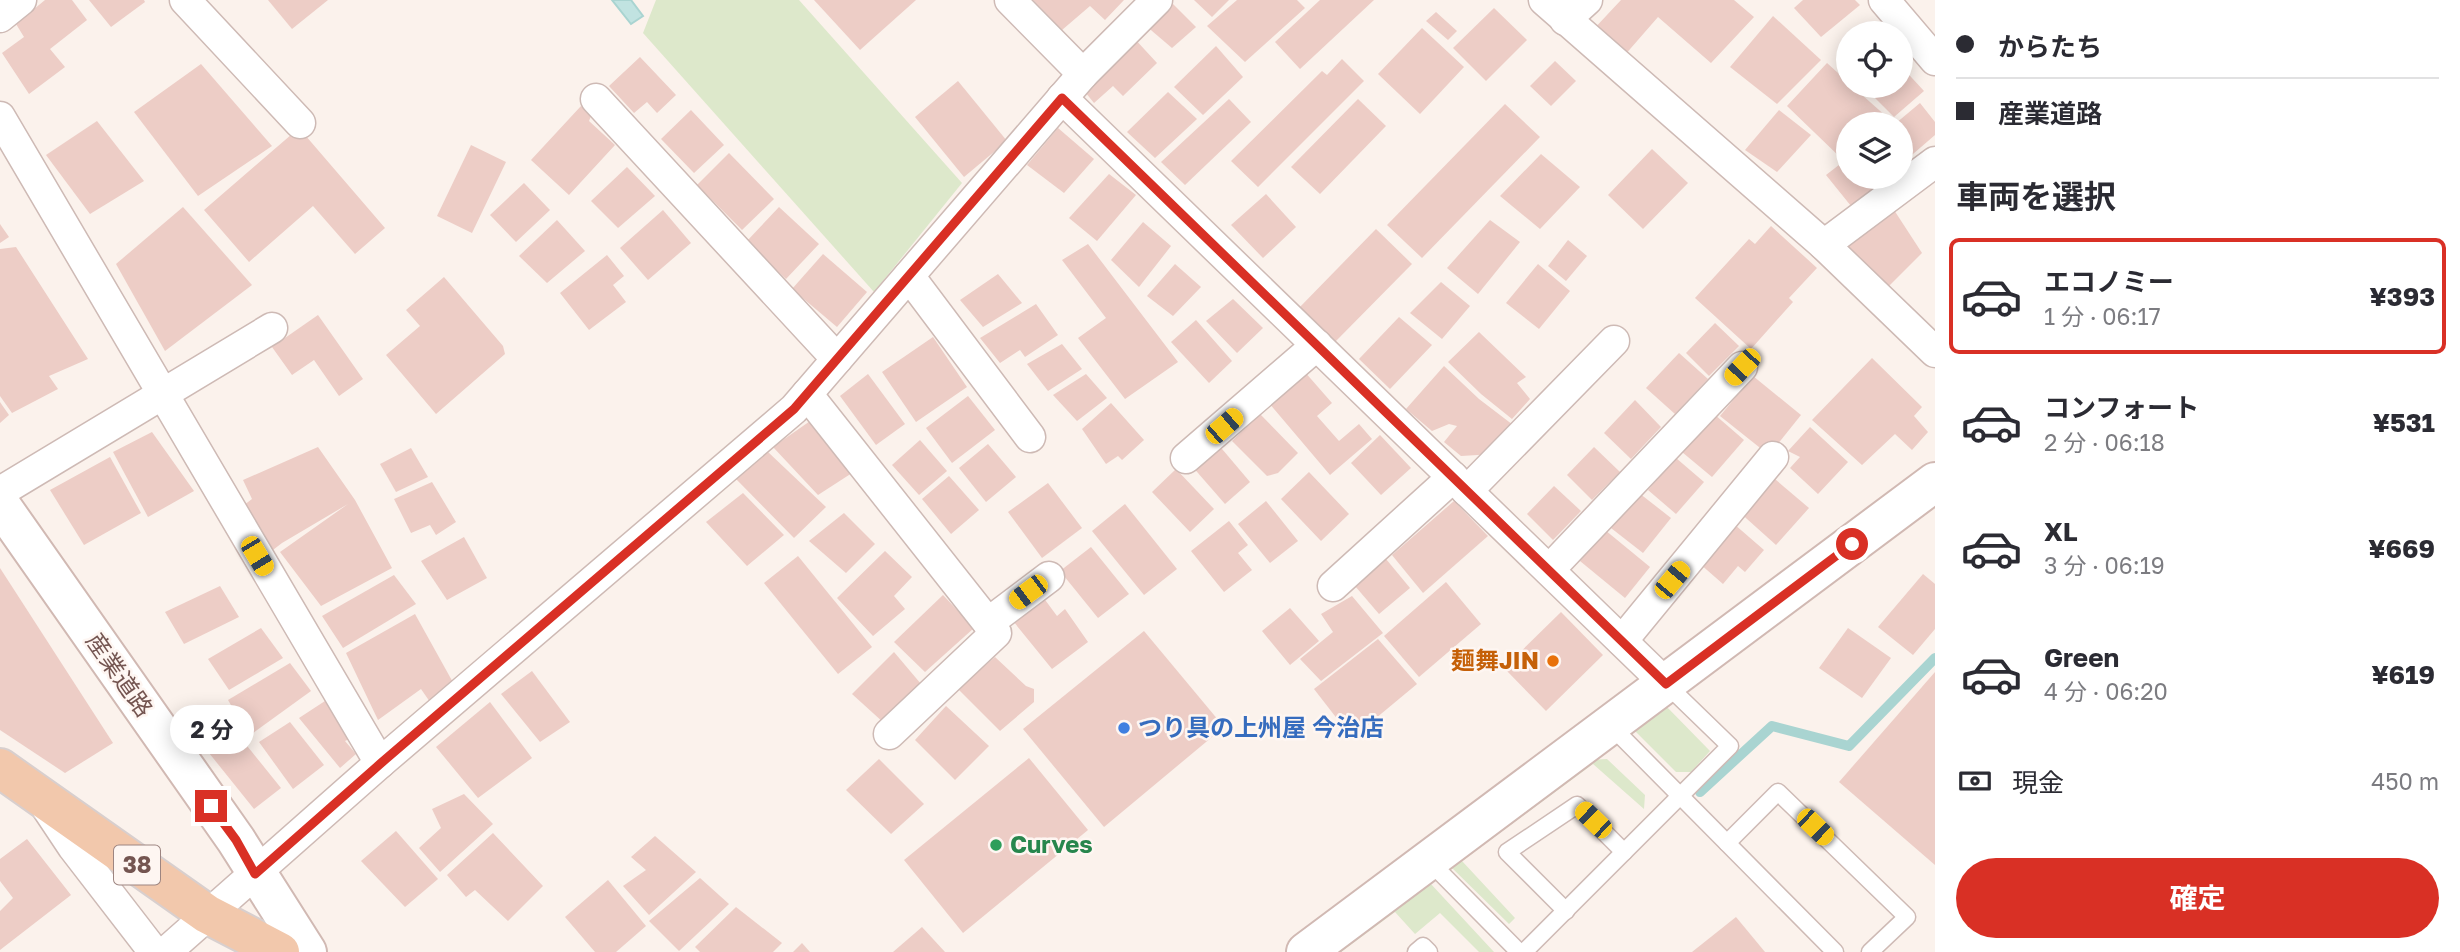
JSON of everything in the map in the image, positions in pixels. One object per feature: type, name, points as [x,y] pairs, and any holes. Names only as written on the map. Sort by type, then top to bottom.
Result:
[{"type":"main road","name":"38","points":[[0,768],[208,914],[280,952]]},
{"type":"street","points":[[0,17],[21,0]]},
{"type":"street","points":[[185,0],[300,123]]},
{"type":"street","points":[[1010,0],[1083,74]]},
{"type":"street","points":[[166,952],[380,764],[794,409],[1083,74],[1157,0]]},
{"type":"street","points":[[1884,0],[1935,60]]},
{"type":"street","points":[[1565,7],[1824,245],[1935,352]]},
{"type":"street","points":[[1062,98],[1666,684]]},
{"type":"street","points":[[596,99],[837,359]]},
{"type":"street","points":[[0,117],[380,764]]},
{"type":"street","points":[[1824,245],[1935,162]]},
{"type":"street","points":[[909,276],[1030,437]]},
{"type":"street","points":[[0,492],[272,328]]},
{"type":"street","points":[[1333,586],[1460,484],[1614,341]]},
{"type":"street","points":[[1186,458],[1317,345]]},
{"type":"street","points":[[1549,570],[1742,367]]},
{"type":"street","points":[[807,394],[996,633],[889,734]]},
{"type":"street","points":[[1622,641],[1773,457]]},
{"type":"street","points":[[1306,952],[1935,482]]},
{"type":"street","name":"産業道路","points":[[0,504],[236,840],[255,874],[307,952]]},
{"type":"street","points":[[988,623],[1049,577]]},
{"type":"street","points":[[39,796],[73,847],[154,952]]},
{"type":"lane","points":[[1524,952],[1730,746],[1666,684]]},
{"type":"lane","points":[[1610,725],[1835,952]]},
{"type":"lane","points":[[1727,843],[1778,792],[1907,917],[1870,952]]},
{"type":"lane","points":[[1566,911],[1507,852],[1577,805],[1625,852]]},
{"type":"lane","points":[[1428,860],[1518,952]]},
{"type":"lane","points":[[1416,952],[1423,946],[1429,952]]},
{"type":"green space","points":[[656,0],[799,0],[962,183],[874,292],[643,33]]},
{"type":"green space","points":[[1664,704],[1710,751],[1691,772],[1676,772],[1634,730]]},
{"type":"green space","points":[[1607,759],[1645,795],[1644,809],[1593,764],[1462,861],[1515,918],[1509,924],[1451,867],[1588,760]]},
{"type":"green space","points":[[1430,883],[1494,952],[1479,952],[1440,913],[1415,934],[1395,912],[1341,952],[1326,952]]},
{"type":"water","points":[[612,0],[631,0],[643,16],[631,24]]},
{"type":"building","points":[[45,0],[72,0],[87,20],[50,49],[65,67],[29,94],[2,53],[24,37],[16,24]]},
{"type":"building","points":[[89,0],[144,0],[145,2],[111,27]]},
{"type":"building","points":[[268,0],[328,0],[292,29]]},
{"type":"building","points":[[814,0],[916,0],[860,50]]},
{"type":"building","points":[[1033,0],[1124,0],[1105,20],[1090,6],[1062,30]]},
{"type":"building","points":[[1194,0],[1229,0],[1212,17]]},
{"type":"building","points":[[1237,0],[1297,0],[1305,8],[1245,62],[1207,26]]},
{"type":"building","points":[[1320,0],[1374,0],[1300,69],[1275,42]]},
{"type":"building","points":[[1621,0],[1734,0],[1754,17],[1711,63],[1658,17],[1624,56],[1592,31]]},
{"type":"building","points":[[1803,0],[1855,0],[1860,5],[1840,21],[1836,21],[1836,25],[1821,37],[1794,8]]},
{"type":"building","points":[[1170,1],[1196,27],[1172,48],[1145,25]]},
{"type":"building","points":[[1494,8],[1527,40],[1486,81],[1453,48]]},
{"type":"building","points":[[1436,12],[1457,31],[1448,40],[1426,21]]},
{"type":"building","points":[[1773,16],[1821,60],[1777,104],[1730,67]]},
{"type":"building","points":[[1422,28],[1464,67],[1420,114],[1378,74]]},
{"type":"building","points":[[1133,37],[1157,63],[1123,96],[1113,86],[1094,103],[1081,87]]},
{"type":"building","points":[[1216,46],[1243,77],[1203,115],[1174,87]]},
{"type":"building","points":[[640,57],[676,95],[657,113],[647,102],[634,113],[609,86]]},
{"type":"building","points":[[1342,59],[1364,81],[1258,187],[1231,161],[1322,71],[1327,75]]},
{"type":"building","points":[[1555,61],[1576,81],[1551,106],[1530,86]]},
{"type":"building","points":[[1827,63],[1836,71],[1836,98],[1866,98],[1881,112],[1836,112],[1836,153],[1787,106]]},
{"type":"building","points":[[201,64],[272,146],[198,196],[134,112]]},
{"type":"building","points":[[1913,79],[1924,91],[1900,112],[1889,112],[1875,98],[1913,98]]},
{"type":"building","points":[[958,81],[1007,141],[964,177],[915,117]]},
{"type":"building","points":[[1168,92],[1197,119],[1155,158],[1127,132]]},
{"type":"building","points":[[1229,99],[1251,122],[1185,185],[1161,162]]},
{"type":"building","points":[[1358,99],[1386,126],[1320,194],[1291,167]]},
{"type":"building","points":[[1920,103],[1935,122],[1935,135],[1913,154],[1913,112],[1909,112]]},
{"type":"building","points":[[1505,104],[1540,137],[1422,258],[1387,225]]},
{"type":"building","points":[[581,106],[591,116],[589,121],[615,145],[569,195],[531,160]]},
{"type":"building","points":[[691,110],[724,145],[694,173],[661,139]]},
{"type":"building","points":[[1779,110],[1811,135],[1777,172],[1745,150]]},
{"type":"building","points":[[97,121],[144,181],[90,214],[46,155]]},
{"type":"building","points":[[299,128],[385,228],[355,254],[313,206],[249,262],[204,210]]},
{"type":"building","points":[[1058,128],[1094,159],[1064,193],[1027,165]]},
{"type":"building","points":[[471,145],[506,162],[472,233],[437,216]]},
{"type":"building","points":[[1652,149],[1688,183],[1643,229],[1608,195]]},
{"type":"building","points":[[729,153],[774,199],[742,230],[697,185]]},
{"type":"building","points":[[1541,154],[1580,187],[1540,229],[1500,196]]},
{"type":"building","points":[[627,167],[655,196],[618,228],[591,201]]},
{"type":"building","points":[[1836,167],[1836,187],[1826,175]]},
{"type":"building","points":[[1109,174],[1136,195],[1097,241],[1069,218]]},
{"type":"building","points":[[524,183],[550,210],[516,242],[490,215]]},
{"type":"building","points":[[1837,189],[1873,189],[1851,206]]},
{"type":"building","points":[[1266,194],[1296,227],[1263,258],[1231,225]]},
{"type":"building","points":[[183,207],[252,285],[165,351],[116,264]]},
{"type":"building","points":[[779,207],[819,244],[786,279],[746,242]]},
{"type":"building","points":[[663,210],[691,243],[648,280],[620,248]]},
{"type":"building","points":[[1894,210],[1922,253],[1885,290],[1844,249]]},
{"type":"building","points":[[557,220],[585,251],[547,283],[519,256]]},
{"type":"building","points":[[1490,220],[1520,242],[1478,294],[1447,268]]},
{"type":"building","points":[[1143,222],[1171,246],[1139,287],[1111,260]]},
{"type":"building","points":[[0,224],[9,237],[0,243]]},
{"type":"building","points":[[1771,226],[1817,268],[1789,298],[1793,302],[1751,349],[1695,298],[1749,239],[1755,244]]},
{"type":"building","points":[[1376,229],[1412,264],[1334,343],[1298,309]]},
{"type":"building","points":[[1568,240],[1587,256],[1566,281],[1548,266]]},
{"type":"building","points":[[1088,244],[1178,362],[1125,399],[1078,338],[1106,318],[1062,260]]},
{"type":"building","points":[[16,247],[88,359],[49,376],[58,389],[12,413],[0,396],[0,249]]},
{"type":"building","points":[[823,254],[867,292],[837,327],[792,289]]},
{"type":"building","points":[[607,255],[624,276],[613,285],[626,302],[589,330],[560,293]]},
{"type":"building","points":[[1175,264],[1201,287],[1173,316],[1147,296]]},
{"type":"building","points":[[1538,264],[1570,291],[1539,329],[1506,303]]},
{"type":"building","points":[[998,274],[1022,303],[983,327],[960,300]]},
{"type":"building","points":[[444,277],[503,346],[505,354],[436,414],[386,355],[420,326],[406,310]]},
{"type":"building","points":[[1441,282],[1470,306],[1442,339],[1410,313]]},
{"type":"building","points":[[1233,299],[1263,328],[1237,353],[1206,321]]},
{"type":"building","points":[[1036,304],[1058,335],[1025,357],[1020,350],[1000,363],[980,338]]},
{"type":"building","points":[[318,315],[363,379],[339,396],[314,360],[292,375],[272,347]]},
{"type":"building","points":[[1399,317],[1432,345],[1390,389],[1359,359]]},
{"type":"building","points":[[1196,320],[1232,361],[1209,383],[1171,342]]},
{"type":"building","points":[[1715,323],[1739,346],[1709,376],[1686,353]]},
{"type":"building","points":[[1479,332],[1526,377],[1517,383],[1530,399],[1512,419],[1448,362]]},
{"type":"building","points":[[933,337],[967,387],[916,422],[882,372]]},
{"type":"building","points":[[1062,344],[1082,369],[1048,391],[1027,364]]},
{"type":"building","points":[[1679,353],[1708,379],[1675,414],[1646,388]]},
{"type":"building","points":[[1872,358],[1922,407],[1914,416],[1928,432],[1912,450],[1895,434],[1862,465],[1812,420]]},
{"type":"building","points":[[1444,366],[1479,399],[1517,428],[1494,454],[1461,456],[1444,442],[1457,426],[1449,424],[1432,431],[1406,409]]},
{"type":"building","points":[[1304,371],[1332,403],[1317,416],[1339,441],[1359,424],[1372,439],[1330,475],[1268,402]]},
{"type":"building","points":[[868,374],[905,424],[876,445],[840,396]]},
{"type":"building","points":[[1086,374],[1107,398],[1077,421],[1053,395]]},
{"type":"building","points":[[1753,376],[1801,415],[1769,455],[1720,416]]},
{"type":"building","points":[[968,396],[995,430],[952,463],[926,428]]},
{"type":"building","points":[[1635,400],[1661,427],[1631,459],[1604,433]]},
{"type":"building","points":[[0,402],[9,415],[0,423]]},
{"type":"building","points":[[1111,403],[1144,440],[1122,460],[1118,456],[1106,464],[1082,429]]},
{"type":"building","points":[[1260,414],[1298,453],[1278,473],[1267,476],[1232,441]]},
{"type":"building","points":[[1714,414],[1744,440],[1712,477],[1682,452]]},
{"type":"building","points":[[813,419],[852,473],[818,495],[773,447]]},
{"type":"building","points":[[1810,427],[1848,462],[1818,494],[1790,468],[1800,457],[1788,451]]},
{"type":"building","points":[[152,432],[194,491],[148,517],[113,452]]},
{"type":"building","points":[[1380,435],[1411,468],[1381,495],[1351,463]]},
{"type":"building","points":[[920,440],[947,471],[919,495],[892,465]]},
{"type":"building","points":[[1217,443],[1250,482],[1225,504],[1191,465]]},
{"type":"building","points":[[988,444],[1016,477],[986,502],[959,468]]},
{"type":"building","points":[[318,447],[355,500],[392,568],[321,606],[280,552],[348,504],[269,553],[240,508],[252,499],[243,480]]},
{"type":"building","points":[[1594,447],[1620,472],[1592,500],[1567,475]]},
{"type":"building","points":[[411,448],[428,477],[396,492],[380,464]]},
{"type":"building","points":[[768,452],[826,507],[794,538],[736,479]]},
{"type":"building","points":[[110,457],[141,513],[84,545],[50,490]]},
{"type":"building","points":[[1676,458],[1704,482],[1676,514],[1648,490]]},
{"type":"building","points":[[1176,469],[1214,509],[1190,532],[1152,492]]},
{"type":"building","points":[[1309,472],[1349,514],[1321,541],[1281,499]]},
{"type":"building","points":[[1769,474],[1809,508],[1776,545],[1737,510]]},
{"type":"building","points":[[949,476],[979,510],[951,534],[922,499]]},
{"type":"building","points":[[432,482],[456,522],[436,535],[430,525],[411,533],[394,499]]},
{"type":"building","points":[[1048,483],[1082,528],[1042,558],[1008,512]]},
{"type":"building","points":[[1554,486],[1581,511],[1553,540],[1527,514]]},
{"type":"building","points":[[743,493],[784,535],[747,566],[706,522]]},
{"type":"building","points":[[1639,493],[1671,518],[1643,553],[1611,528]]},
{"type":"building","points":[[1266,501],[1298,541],[1270,563],[1238,524]]},
{"type":"building","points":[[1454,501],[1488,536],[1423,593],[1392,555]]},
{"type":"building","points":[[1125,504],[1177,569],[1144,595],[1092,531]]},
{"type":"building","points":[[844,513],[875,544],[846,573],[809,541]]},
{"type":"building","points":[[1229,521],[1248,545],[1238,553],[1252,570],[1224,592],[1191,551]]},
{"type":"building","points":[[1734,524],[1764,550],[1745,572],[1738,566],[1723,584],[1699,563]]},
{"type":"building","points":[[1605,530],[1650,567],[1625,598],[1580,561]]},
{"type":"building","points":[[464,537],[487,578],[447,600],[421,561]]},
{"type":"building","points":[[1091,547],[1129,594],[1098,618],[1060,571]]},
{"type":"building","points":[[885,551],[912,577],[894,596],[905,609],[873,636],[837,598]]},
{"type":"building","points":[[798,556],[872,647],[838,674],[764,583]]},
{"type":"building","points":[[1386,559],[1410,588],[1379,614],[1355,586]]},
{"type":"building","points":[[0,568],[113,743],[65,773],[0,730]]},
{"type":"building","points":[[1923,574],[1935,584],[1935,629],[1913,655],[1878,627]]},
{"type":"building","points":[[394,575],[416,604],[343,648],[322,616]]},
{"type":"building","points":[[1446,582],[1481,624],[1419,677],[1384,636]]},
{"type":"building","points":[[220,586],[239,617],[184,644],[165,612]]},
{"type":"building","points":[[1040,593],[1057,616],[1065,609],[1088,642],[1052,669],[1009,616]]},
{"type":"building","points":[[943,595],[974,628],[925,672],[894,642]]},
{"type":"building","points":[[1352,596],[1383,633],[1321,681],[1300,659],[1333,632],[1321,614]]},
{"type":"building","points":[[1290,608],[1319,641],[1290,665],[1262,631]]},
{"type":"building","name":"麺舞JIN","points":[[1561,612],[1603,655],[1546,711],[1504,668]]},
{"type":"building","points":[[415,614],[455,686],[430,702],[421,689],[378,720],[346,653]]},
{"type":"building","points":[[261,628],[283,658],[229,690],[208,659]]},
{"type":"building","points":[[1848,628],[1891,658],[1862,698],[1819,668]]},
{"type":"building","name":"つり具の上州屋 今治店","points":[[1144,631],[1224,727],[1104,827],[1023,729]]},
{"type":"building","points":[[1378,639],[1417,684],[1352,738],[1314,689]]},
{"type":"building","points":[[894,652],[921,684],[884,723],[852,694]]},
{"type":"building","points":[[995,657],[1026,686],[1034,689],[1034,702],[1000,731],[958,689]]},
{"type":"building","points":[[290,663],[311,691],[249,736],[228,700]]},
{"type":"building","points":[[532,671],[570,722],[540,742],[501,694]]},
{"type":"building","points":[[1935,672],[1935,865],[1839,782]]},
{"type":"building","points":[[325,701],[353,737],[345,741],[356,754],[340,768],[299,718]]},
{"type":"building","points":[[490,702],[532,758],[478,798],[436,747]]},
{"type":"building","points":[[946,706],[989,746],[955,780],[915,740]]},
{"type":"building","points":[[219,711],[281,788],[254,809],[193,733],[192,723]]},
{"type":"building","points":[[290,722],[324,765],[293,789],[259,742]]},
{"type":"building","name":"Curves","points":[[1029,758],[1088,830],[963,933],[904,860]]},
{"type":"building","points":[[879,759],[924,804],[891,834],[846,790]]},
{"type":"building","points":[[464,794],[493,824],[440,872],[419,848],[441,828],[432,809]]},
{"type":"building","points":[[396,831],[438,879],[405,907],[361,861]]},
{"type":"building","points":[[493,833],[543,886],[508,921],[475,890],[466,897],[447,875]]},
{"type":"building","points":[[655,836],[696,872],[649,915],[623,886],[646,870],[631,857]]},
{"type":"building","points":[[27,839],[71,895],[0,950],[0,911],[13,898],[0,881],[0,859]]},
{"type":"building","points":[[700,878],[729,904],[679,951],[649,921]]},
{"type":"building","points":[[608,880],[646,926],[616,952],[595,952],[565,917]]},
{"type":"building","points":[[736,907],[782,943],[773,952],[700,952],[695,947]]},
{"type":"building","points":[[1736,917],[1765,952],[1692,952]]},
{"type":"building","points":[[922,927],[945,952],[893,952]]},
{"type":"building","points":[[802,943],[810,952],[793,952]]},
{"type":"waterway","points":[[1700,792],[1772,726],[1849,746],[1935,658]]},
{"type":"place","name":"麺舞JIN","points":[[1553,661]]},
{"type":"place","name":"つり具の上州屋 今治店","points":[[1124,728]]},
{"type":"place","name":"Curves","points":[[996,845]]},
{"type":"route","points":[[211,806],[236,840],[255,874],[794,409],[1062,98],[1666,684],[1852,544]]}]
